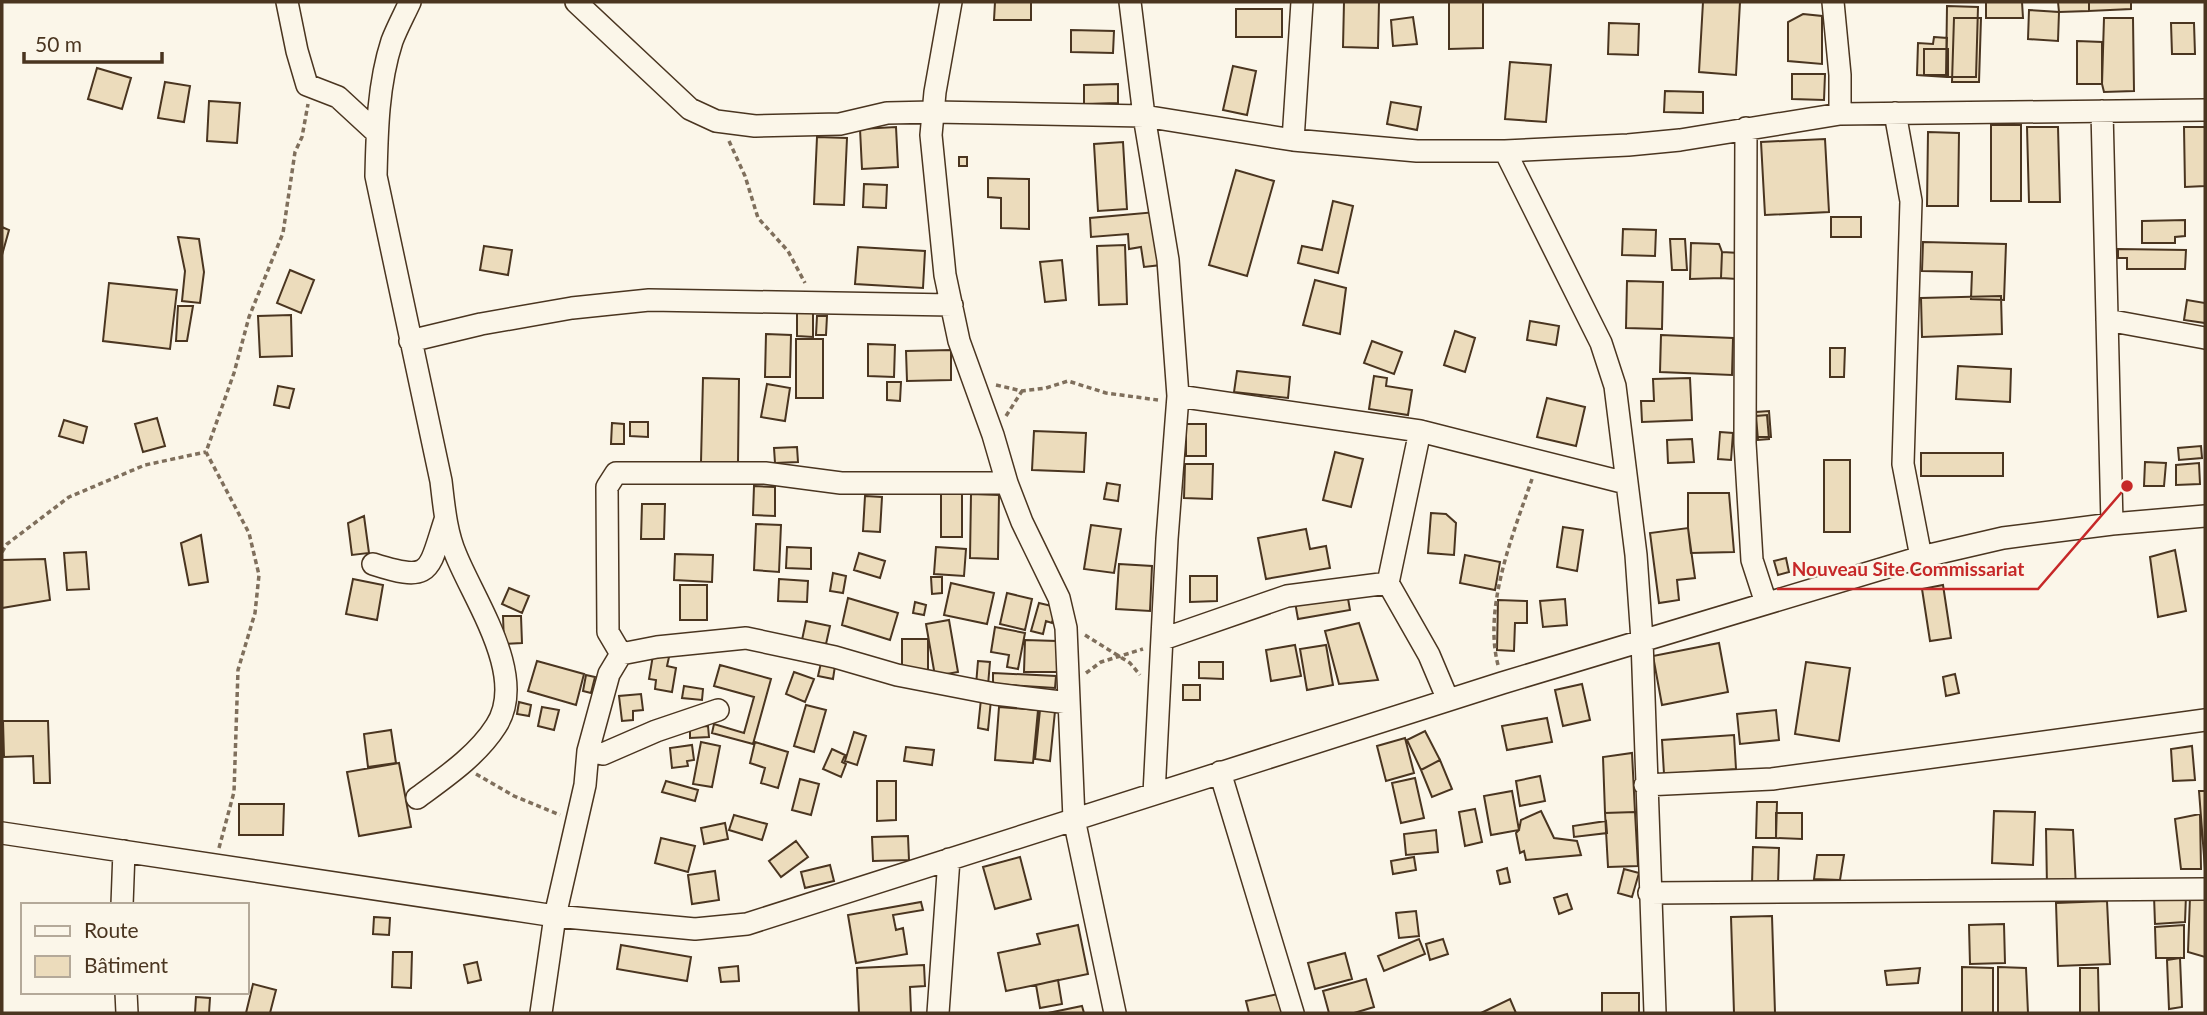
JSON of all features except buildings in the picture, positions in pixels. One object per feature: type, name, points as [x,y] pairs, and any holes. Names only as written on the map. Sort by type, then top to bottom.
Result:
[{"type":"street","points":[[287,2],[307,85],[338,97],[377,133]]},
{"type":"street","points":[[410,2],[392,41],[382,86],[376,176],[441,481],[445,520],[455,554],[482,608],[506,680],[506,703],[496,726],[461,766],[417,798]]},
{"type":"street","points":[[576,2],[690,109],[716,121],[755,126],[841,124],[887,113],[1144,116],[1293,140],[1417,151],[1505,151],[1680,140],[1840,114],[2205,110]]},
{"type":"street","points":[[951,2],[931,135],[946,275],[959,341],[993,435],[1007,483],[1022,522],[1059,598],[1066,628],[1074,819],[1115,1013]]},
{"type":"street","points":[[1130,2],[1144,116],[1168,260],[1178,396],[1167,539],[1154,794]]},
{"type":"street","points":[[1293,140],[1302,2]]},
{"type":"street","points":[[1833,2],[1839,64],[1840,114]]},
{"type":"street","points":[[2102,111],[2112,524]]},
{"type":"street","points":[[1895,113],[1911,201],[1903,464],[1921,557]]},
{"type":"street","points":[[1746,128],[1745,443],[1752,560],[1766,603]]},
{"type":"street","points":[[1505,151],[1601,343],[1615,386],[1636,555],[1642,640],[1655,1013]]},
{"type":"street","points":[[410,341],[481,324],[612,303],[649,300],[952,305]]},
{"type":"street","points":[[2107,320],[2205,338]]},
{"type":"street","points":[[1178,396],[1420,431],[1626,483]]},
{"type":"street","points":[[1420,431],[1388,583],[1429,654],[1448,700]]},
{"type":"street","points":[[621,654],[608,632],[607,487],[616,473],[765,472],[841,483],[1007,483]]},
{"type":"street","points":[[2,833],[555,916],[695,929],[747,925],[1502,683],[1921,557],[2003,538],[2112,524],[2205,516]]},
{"type":"street","points":[[373,564],[404,574],[423,571],[430,564],[445,520]]},
{"type":"street","points":[[1163,639],[1287,596],[1388,583]]},
{"type":"street","points":[[621,654],[657,647],[746,639],[835,657],[897,675],[996,694],[1069,698]]},
{"type":"street","points":[[541,1013],[555,916],[584,785],[588,751],[610,674],[621,654]]},
{"type":"street","points":[[588,751],[603,754],[656,731],[718,710]]},
{"type":"street","points":[[1645,785],[1772,779],[2205,720]]},
{"type":"street","points":[[1220,772],[1293,1013]]},
{"type":"street","points":[[122,903],[124,851]]},
{"type":"street","points":[[938,1013],[949,859]]},
{"type":"street","points":[[1649,893],[2205,889]]},
{"type":"street","points":[[126,994],[127,1013]]},
{"type":"path","points":[[215,865],[234,792],[238,670],[254,613],[259,575],[249,533],[206,452],[234,373],[249,317],[283,233],[295,152],[309,110],[307,85]]},
{"type":"path","points":[[716,121],[734,148],[758,218],[788,251],[810,293],[827,302]]},
{"type":"path","points":[[993,384],[1022,391],[1046,388],[1068,381],[1132,398],[1158,400],[1178,396]]},
{"type":"path","points":[[2,552],[7,544],[69,497],[145,465],[206,452]]},
{"type":"path","points":[[1502,683],[1493,648],[1495,610],[1512,537],[1538,460]]},
{"type":"path","points":[[1066,628],[1087,636],[1130,663],[1160,698]]},
{"type":"path","points":[[1069,698],[1086,672],[1101,662],[1163,639]]},
{"type":"path","points":[[461,766],[514,796],[575,821]]},
{"type":"place","name":"Nouveau Site Commissariat","points":[[2127,486]]}]
